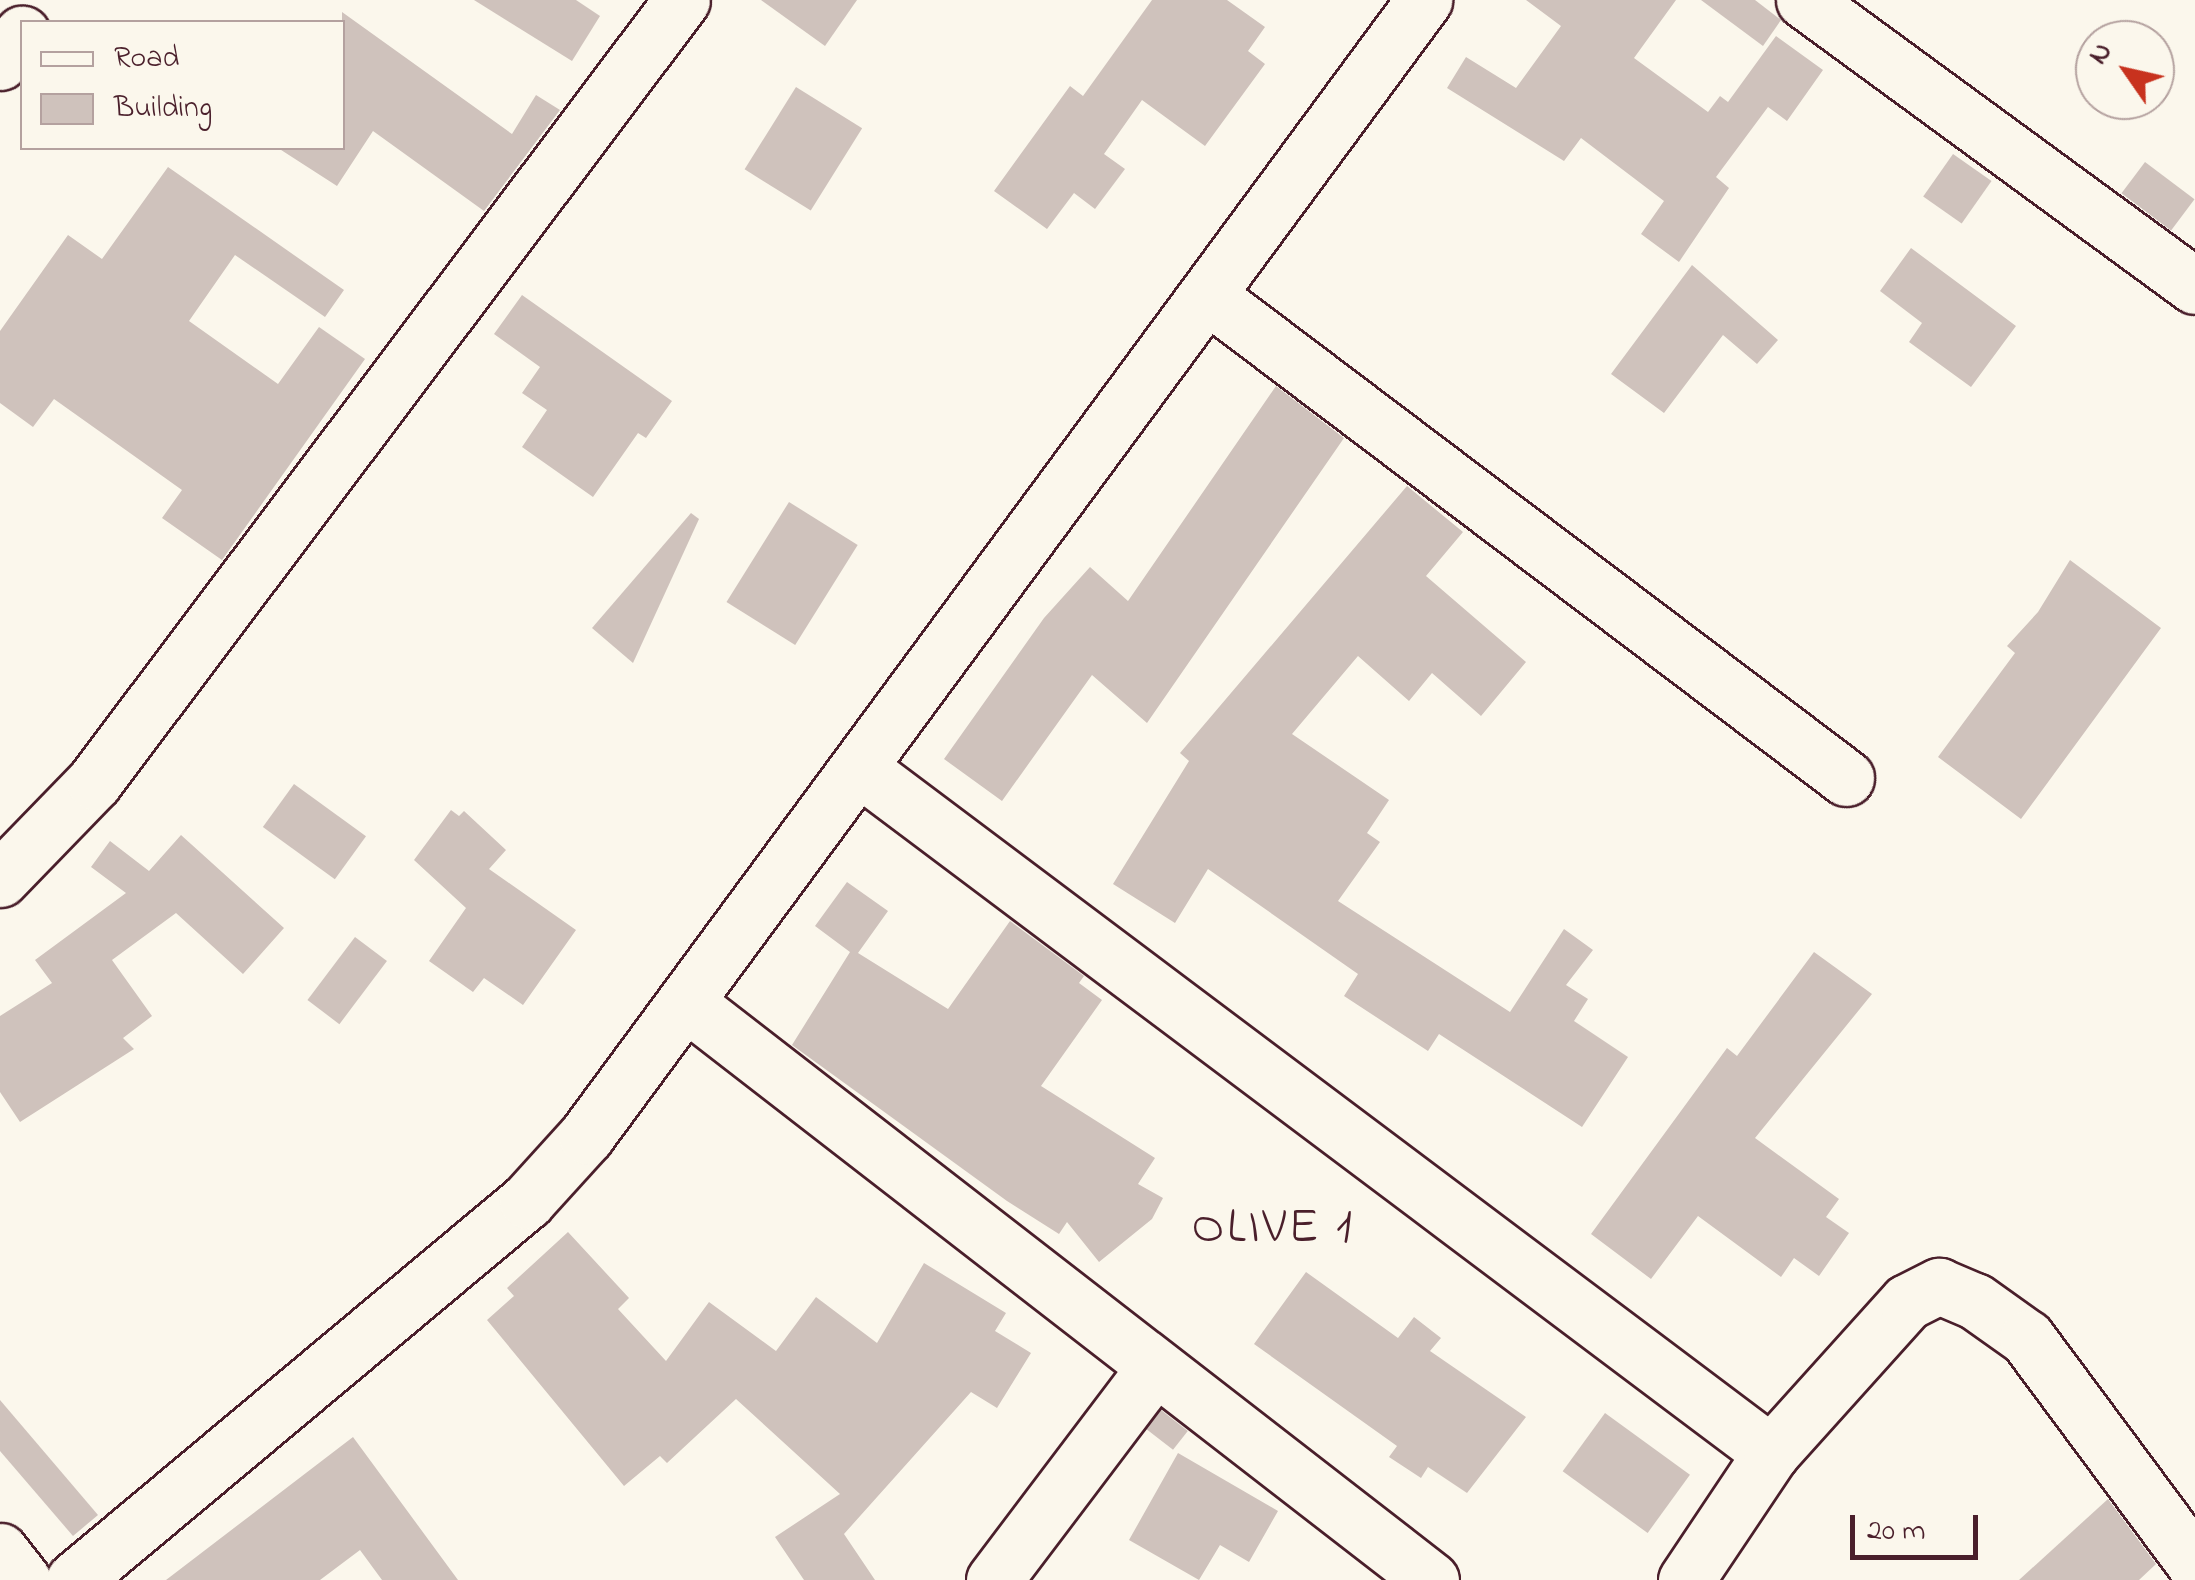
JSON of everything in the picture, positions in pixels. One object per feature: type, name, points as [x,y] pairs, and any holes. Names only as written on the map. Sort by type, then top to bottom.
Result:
[{"type":"street","points":[[34,20],[51,0]]},
{"type":"street","points":[[0,879],[94,782],[682,0]]},
{"type":"street","points":[[74,1580],[527,1201],[688,1004],[1424,0]]},
{"type":"street","points":[[1804,0],[2195,286]]},
{"type":"street","points":[[0,62],[20,37]]},
{"type":"street","points":[[1207,295],[1846,778]]},
{"type":"street","points":[[859,768],[1772,1453]]},
{"type":"street","points":[[688,1004],[1431,1580]]},
{"type":"street","points":[[1686,1580],[1772,1453],[1908,1302],[1939,1286],[1975,1301],[2027,1338],[2195,1564]]},
{"type":"street","points":[[994,1580],[1155,1367]]},
{"type":"street","points":[[0,1550],[23,1580]]},
{"type":"building","points":[[474,0],[576,0],[600,16],[572,61]]},
{"type":"building","points":[[761,0],[857,0],[825,46]]},
{"type":"building","points":[[1152,0],[1227,0],[1265,27],[1248,51],[1265,64],[1205,146],[1142,100],[1104,154],[1125,169],[1095,209],[1074,193],[1047,229],[994,191],[1070,86],[1083,96]]},
{"type":"building","points":[[1526,0],[1676,0],[1634,58],[1708,112],[1720,96],[1728,102],[1776,36],[1823,70],[1787,121],[1768,107],[1716,177],[1729,188],[1679,262],[1641,234],[1664,201],[1581,138],[1564,161],[1447,88],[1466,57],[1516,88],[1561,26]]},
{"type":"building","points":[[1701,0],[1755,0],[1781,20],[1763,46]]},
{"type":"building","points":[[342,12],[512,134],[536,95],[560,110],[484,211],[373,131],[337,186],[281,150],[345,150]]},
{"type":"building","points":[[796,87],[862,128],[811,211],[745,169]]},
{"type":"building","points":[[1953,154],[1992,181],[1962,224],[1923,197]]},
{"type":"building","points":[[2145,162],[2195,199],[2171,230],[2122,193]]},
{"type":"building","points":[[168,167],[344,290],[325,317],[235,255],[189,321],[278,384],[319,327],[365,359],[222,560],[162,518],[182,490],[54,399],[33,427],[0,403],[0,331],[68,235],[102,259]]},
{"type":"building","points":[[1911,248],[2016,326],[1971,387],[1909,342],[1922,323],[1880,291]]},
{"type":"building","points":[[1692,265],[1778,340],[1757,364],[1723,335],[1664,413],[1611,374]]},
{"type":"building","points":[[522,295],[672,401],[646,438],[638,433],[593,497],[522,447],[547,410],[522,393],[540,367],[494,334]]},
{"type":"building","points":[[1276,386],[1344,438],[1147,723],[1092,675],[1002,801],[944,759],[1044,618],[1090,567],[1128,601]]},
{"type":"building","points":[[1407,486],[1463,532],[1426,576],[1526,662],[1481,716],[1432,673],[1409,701],[1358,656],[1292,734],[1389,800],[1367,833],[1380,842],[1338,901],[1510,1012],[1564,929],[1593,950],[1566,985],[1588,999],[1574,1021],[1628,1057],[1582,1127],[1439,1034],[1428,1051],[1344,996],[1358,974],[1208,869],[1175,923],[1113,884],[1189,761],[1180,753]]},
{"type":"building","points":[[789,502],[858,545],[795,645],[726,602]]},
{"type":"building","points":[[691,513],[699,519],[633,663],[592,628]]},
{"type":"building","points":[[2070,560],[2161,628],[2021,819],[1938,757],[2015,653],[2007,646],[2038,612]]},
{"type":"building","points":[[294,784],[366,836],[335,879],[263,827]]},
{"type":"building","points":[[451,810],[459,816],[464,811],[506,850],[489,869],[576,930],[523,1005],[484,978],[473,992],[429,961],[466,908],[414,860]]},
{"type":"building","points":[[181,835],[284,928],[243,974],[176,913],[112,960],[152,1016],[123,1038],[134,1049],[20,1122],[0,1092],[0,1016],[52,983],[35,960],[126,893],[91,867],[110,841],[149,871]]},
{"type":"building","points":[[847,882],[888,911],[858,953],[948,1009],[1010,921],[1084,976],[1079,983],[1102,1000],[1041,1086],[1155,1158],[1138,1184],[1163,1198],[1152,1219],[1099,1262],[1067,1222],[1059,1234],[1007,1201],[792,1045],[850,952],[815,926]]},
{"type":"building","points":[[355,937],[387,961],[339,1024],[307,1000]]},
{"type":"building","points":[[1814,952],[1872,994],[1755,1138],[1839,1199],[1826,1217],[1849,1233],[1819,1276],[1794,1258],[1781,1277],[1698,1216],[1651,1279],[1591,1234],[1727,1048],[1737,1056]]},
{"type":"building","points":[[568,1232],[629,1298],[618,1309],[666,1361],[709,1302],[776,1351],[816,1297],[877,1343],[924,1263],[1006,1313],[995,1331],[1031,1353],[997,1408],[971,1392],[844,1534],[875,1580],[804,1580],[775,1537],[840,1494],[736,1399],[667,1463],[660,1456],[624,1486],[487,1320],[514,1296],[507,1288]]},
{"type":"building","points":[[1306,1272],[1398,1338],[1414,1317],[1441,1338],[1430,1351],[1526,1417],[1467,1493],[1428,1467],[1421,1478],[1389,1457],[1397,1446],[1254,1344]]},
{"type":"building","points":[[0,1400],[98,1515],[73,1536],[0,1451]]},
{"type":"building","points":[[1161,1410],[1188,1431],[1173,1450],[1146,1429]]},
{"type":"building","points":[[1605,1413],[1690,1475],[1648,1533],[1563,1471]]},
{"type":"building","points":[[353,1437],[458,1580],[382,1580],[360,1550],[320,1580],[166,1580]]},
{"type":"building","points":[[1178,1453],[1278,1511],[1249,1562],[1220,1545],[1199,1580],[1129,1540]]},
{"type":"building","points":[[2108,1499],[2156,1564],[2139,1580],[2019,1580]]},
{"type":"district","name":"OLIVE 1","points":[[1273,1229]]}]
